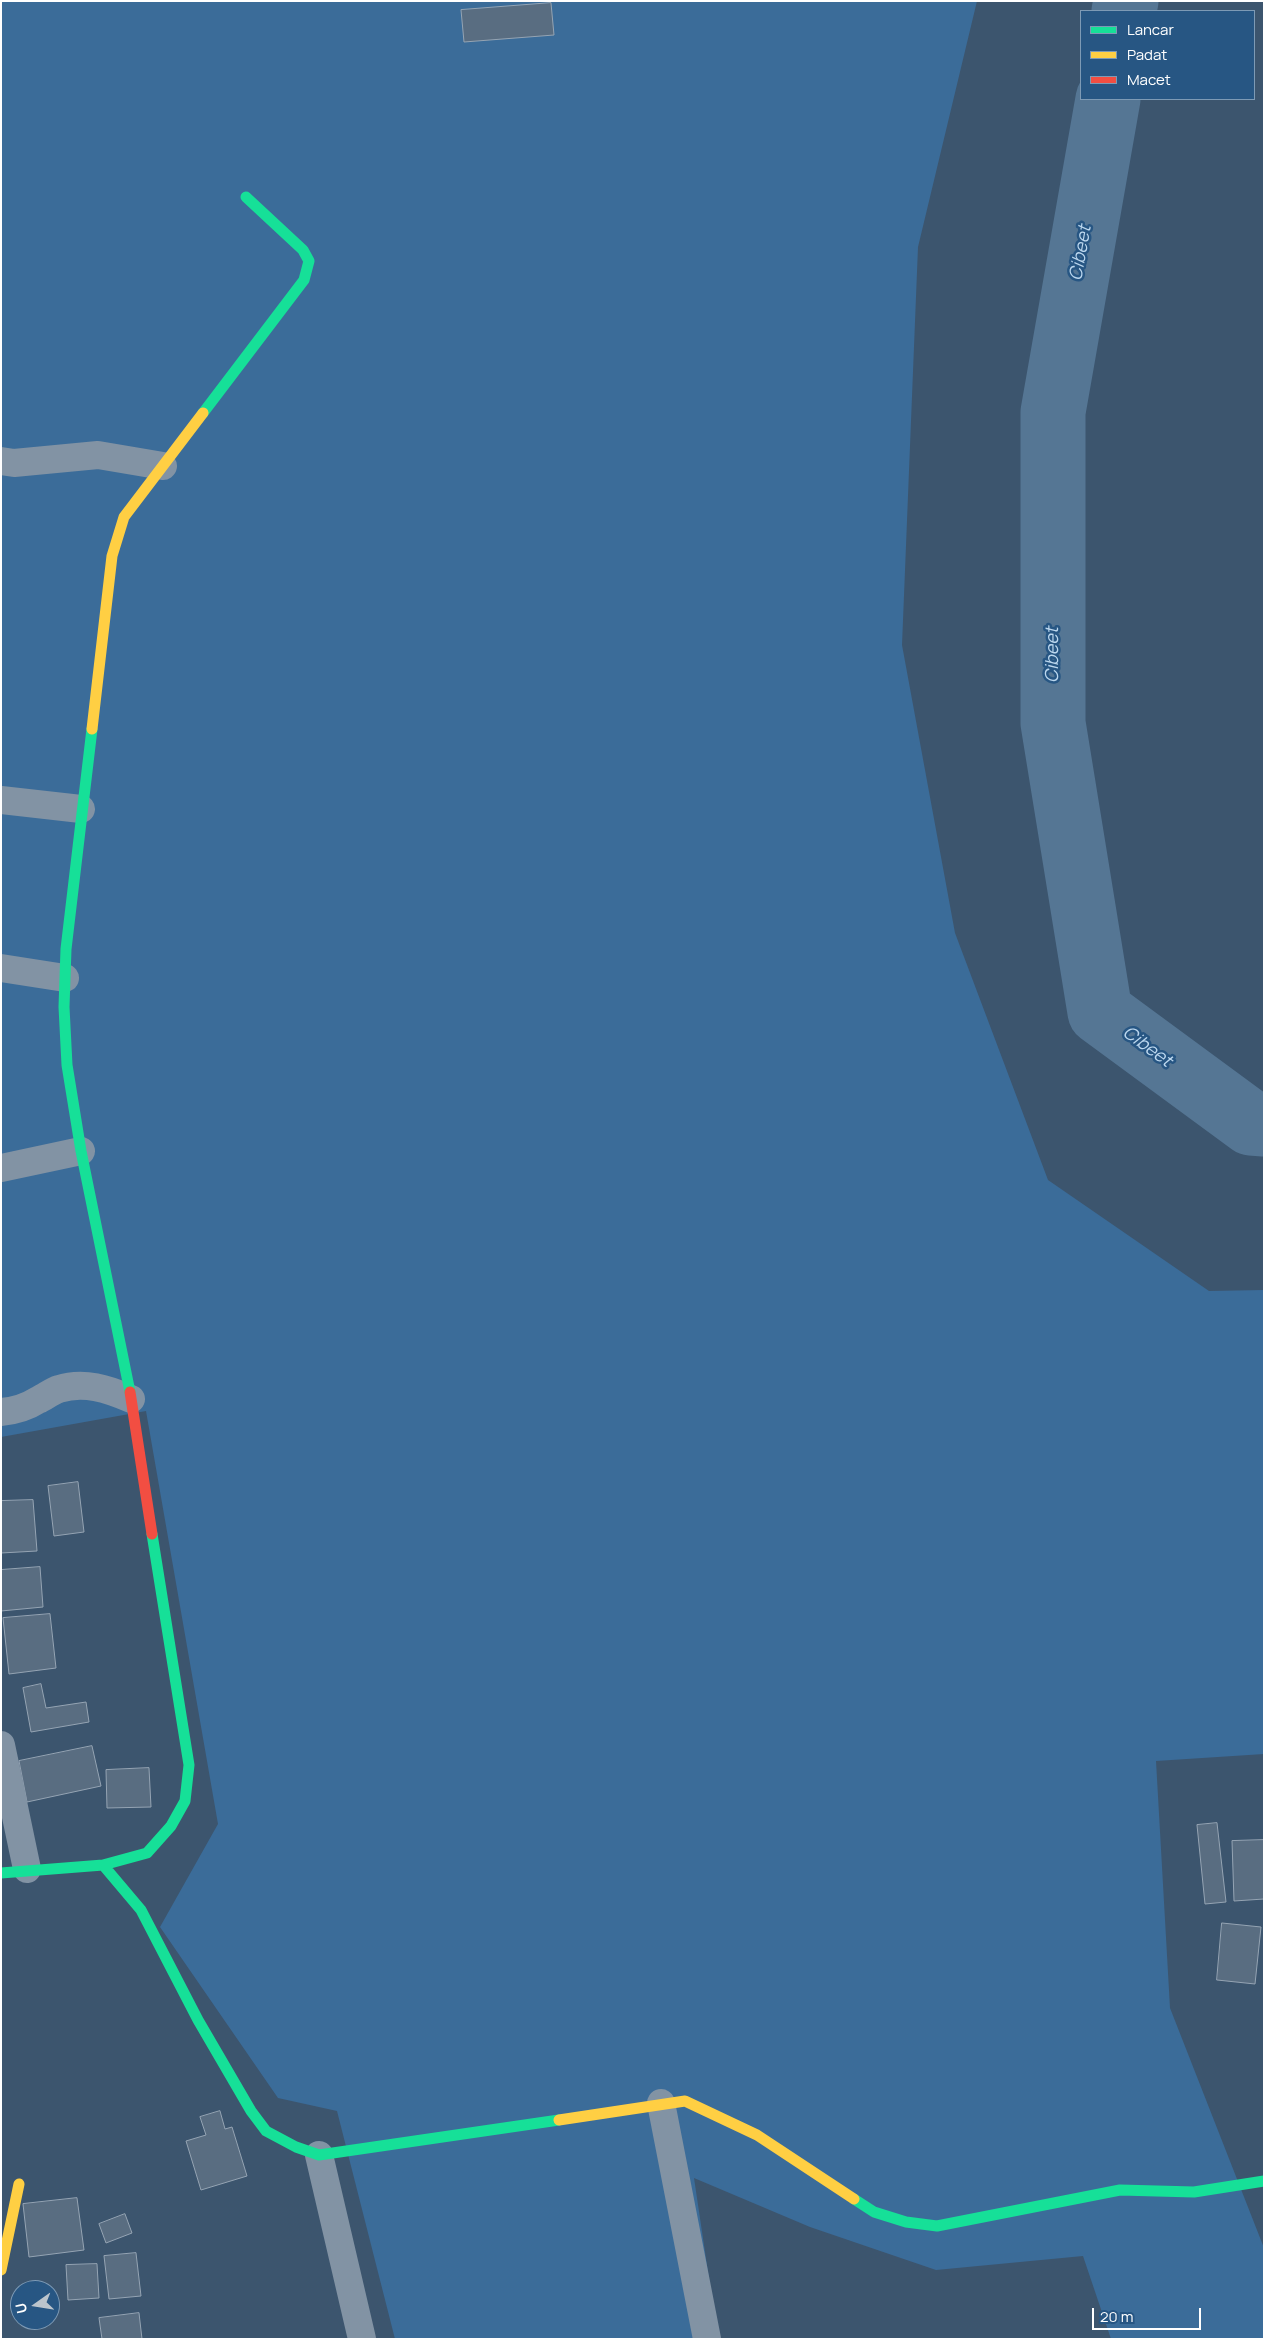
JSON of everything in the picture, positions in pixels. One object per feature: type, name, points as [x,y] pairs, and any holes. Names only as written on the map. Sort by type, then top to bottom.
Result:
[{"type":"street","points":[[1,1745],[14,1871],[103,1865],[147,1853],[171,1826],[185,1801],[189,1765],[131,1399],[81,1151],[67,1065],[64,1007],[65,978],[82,809],[112,556],[124,516],[304,280],[309,261],[303,250],[246,197]]},
{"type":"street","points":[[1,461],[14,463],[98,455],[163,466]]},
{"type":"street","points":[[1,800],[82,809]]},
{"type":"street","points":[[1,968],[65,978]]},
{"type":"street","points":[[1,1168],[81,1151]]},
{"type":"street","points":[[1,1412],[12,1411],[36,1402],[58,1389],[84,1385],[112,1391],[131,1399]]},
{"type":"street","points":[[103,1865],[141,1910],[198,2020],[251,2111],[266,2131],[296,2147],[319,2154],[660,2103],[685,2101],[721,2116],[757,2135],[874,2212],[906,2222],[937,2226],[1120,2190],[1194,2192],[1264,2181]]},
{"type":"street","points":[[660,2103],[706,2339]]},
{"type":"street","points":[[319,2154],[362,2339]]},
{"type":"street","points":[[1,2270],[19,2184]]},
{"type":"shaded area","points":[[1,1],[977,1],[918,247],[902,645],[955,933],[1048,1180],[1209,1291],[1264,1290],[1264,1754],[1156,1761],[1170,2008],[1264,2248],[1264,2339],[1111,2339],[1083,2256],[936,2270],[810,2227],[694,2178],[718,2339],[395,2339],[337,2111],[278,2098],[160,1927],[218,1824],[146,1411],[1,1437]]},
{"type":"building","points":[[551,3],[554,35],[464,42],[461,10]]},
{"type":"building","points":[[78,1482],[84,1532],[54,1536],[48,1486]]},
{"type":"building","points":[[33,1500],[37,1551],[1,1553],[1,1501]]},
{"type":"building","points":[[40,1567],[43,1607],[1,1611],[1,1570]]},
{"type":"building","points":[[50,1614],[56,1668],[9,1674],[3,1618]]},
{"type":"building","points":[[41,1684],[46,1708],[86,1702],[89,1722],[31,1732],[23,1688]]},
{"type":"building","points":[[92,1746],[101,1786],[27,1802],[19,1761]]},
{"type":"building","points":[[149,1768],[151,1807],[107,1808],[106,1770]]},
{"type":"building","points":[[1217,1823],[1226,1902],[1205,1904],[1197,1825]]},
{"type":"building","points":[[1264,1840],[1264,1899],[1234,1901],[1232,1841]]},
{"type":"building","points":[[1222,1923],[1261,1927],[1255,1984],[1217,1980]]},
{"type":"building","points":[[220,2111],[225,2129],[232,2127],[247,2176],[201,2190],[186,2141],[206,2135],[200,2117]]},
{"type":"building","points":[[77,2198],[84,2250],[29,2257],[23,2204]]},
{"type":"building","points":[[125,2214],[132,2233],[106,2243],[99,2224]]},
{"type":"building","points":[[136,2253],[141,2296],[109,2299],[104,2256]]},
{"type":"building","points":[[97,2264],[99,2298],[68,2300],[66,2265]]},
{"type":"building","points":[[139,2313],[142,2339],[102,2339],[99,2318]]},
{"type":"waterway","name":"Cibeet","points":[[1124,10],[1126,1]]},
{"type":"waterway","name":"Cibeet","points":[[1108,100],[1053,412],[1053,723],[1100,1012],[1251,1123],[1264,1124]]},
{"type":"traffic: fast","points":[[203,413],[304,280],[309,261],[303,250],[246,197]]},
{"type":"traffic: fast","points":[[92,729],[66,949],[64,1007],[67,1065],[81,1151],[130,1392]]},
{"type":"traffic: fast","points":[[1,1873],[103,1865],[147,1853],[171,1826],[185,1801],[189,1765],[152,1534]]},
{"type":"traffic: fast","points":[[103,1865],[141,1910],[198,2020],[251,2111],[266,2131],[296,2147],[319,2155],[559,2120]]},
{"type":"traffic: fast","points":[[854,2199],[874,2212],[906,2222],[937,2226],[1120,2190],[1194,2192],[1264,2181]]},
{"type":"traffic: slow","points":[[92,729],[112,556],[124,517],[203,413]]},
{"type":"traffic: slow","points":[[559,2120],[685,2101],[757,2135],[854,2199]]},
{"type":"traffic: slow","points":[[1,2270],[19,2184]]},
{"type":"traffic: jam","points":[[130,1392],[152,1534]]}]
